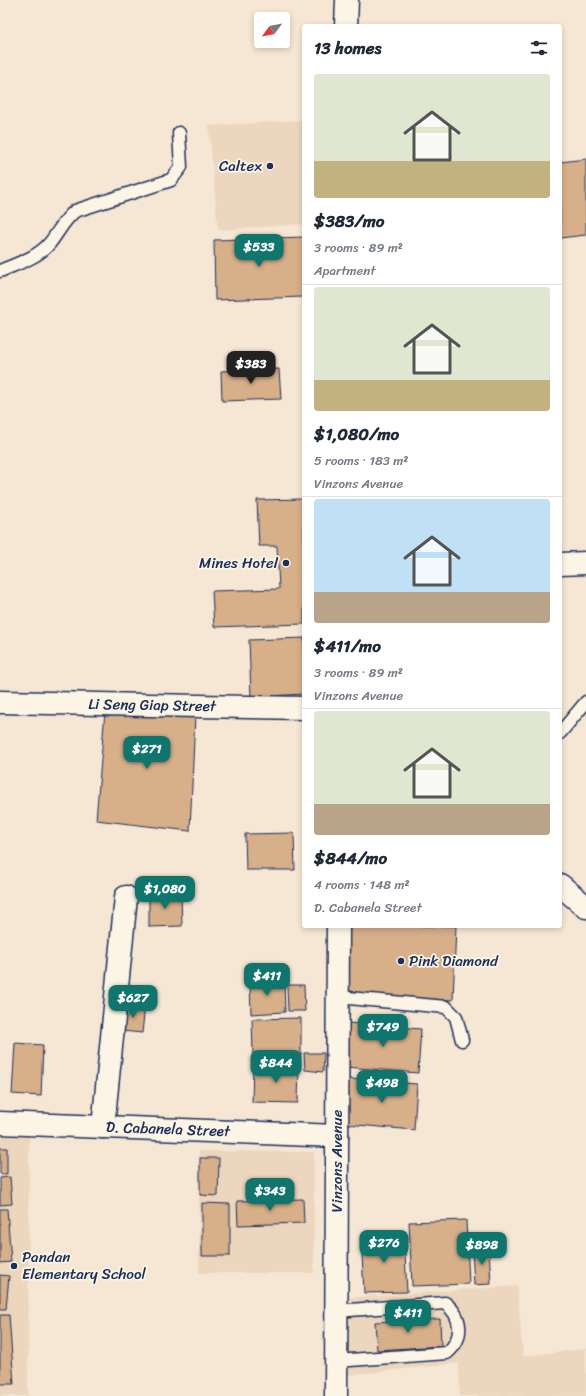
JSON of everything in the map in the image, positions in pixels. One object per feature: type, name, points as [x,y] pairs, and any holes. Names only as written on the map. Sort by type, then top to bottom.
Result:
[{"type":"street","points":[[346,24],[347,0]]},
{"type":"street","points":[[562,564],[586,563]]},
{"type":"street","name":"Li Seng Giap Street","points":[[0,702],[302,708]]},
{"type":"street","points":[[562,887],[586,907]]},
{"type":"street","points":[[103,1127],[126,897]]},
{"type":"street","name":"Vinzons Avenue","points":[[336,1396],[338,928]]},
{"type":"street","name":"D. Cabanela Street","points":[[0,1123],[337,1136]]},
{"type":"lane","points":[[0,271],[30,258],[48,245],[65,220],[75,211],[171,180],[182,167],[179,133]]},
{"type":"lane","points":[[562,731],[586,702]]},
{"type":"lane","points":[[338,998],[446,1008],[456,1017],[462,1040]]},
{"type":"lane","points":[[336,1311],[445,1303],[456,1314],[460,1329],[456,1342],[447,1353],[336,1361]]},
{"type":"shaded area","points":[[302,120],[302,224],[218,230],[209,126]]},
{"type":"shaded area","name":"Pandan Elementary School","points":[[0,1136],[29,1136],[28,1396],[0,1396]]},
{"type":"shaded area","points":[[199,1151],[314,1152],[314,1273],[199,1273]]},
{"type":"shaded area","points":[[517,1286],[523,1356],[586,1349],[586,1396],[460,1396],[459,1363],[347,1375],[343,1298]]},
{"type":"building","points":[[586,159],[586,235],[562,238],[562,162]]},
{"type":"building","points":[[302,237],[302,297],[215,300],[214,240]]},
{"type":"building","points":[[279,369],[281,399],[222,401],[221,371]]},
{"type":"building","points":[[302,499],[302,624],[214,627],[212,591],[279,589],[277,546],[259,546],[257,500]]},
{"type":"building","points":[[302,638],[302,694],[251,697],[249,640]]},
{"type":"building","points":[[105,711],[195,716],[190,831],[96,820]]},
{"type":"building","points":[[294,833],[295,870],[246,870],[245,834]]},
{"type":"building","points":[[149,894],[181,894],[182,926],[149,927]]},
{"type":"building","name":"Pink Diamond","points":[[349,928],[456,928],[453,1000],[346,996]]},
{"type":"building","points":[[284,981],[285,1012],[251,1014],[250,982]]},
{"type":"building","points":[[287,985],[304,985],[305,1011],[288,1011]]},
{"type":"building","points":[[124,1005],[145,1006],[142,1033],[122,1031]]},
{"type":"building","points":[[301,1018],[301,1055],[253,1055],[252,1019]]},
{"type":"building","points":[[348,1023],[421,1029],[418,1073],[345,1067]]},
{"type":"building","points":[[15,1043],[43,1045],[41,1096],[12,1094]]},
{"type":"building","points":[[304,1053],[324,1053],[323,1072],[305,1070]]},
{"type":"building","points":[[253,1065],[299,1066],[298,1103],[252,1102]]},
{"type":"building","points":[[349,1079],[417,1084],[414,1130],[346,1124]]},
{"type":"building","points":[[0,1148],[7,1148],[7,1174],[0,1174]]},
{"type":"building","points":[[200,1158],[219,1158],[218,1196],[200,1195]]},
{"type":"building","points":[[10,1177],[12,1204],[0,1205],[0,1178]]},
{"type":"building","points":[[303,1199],[304,1223],[238,1225],[237,1201]]},
{"type":"building","points":[[202,1203],[230,1204],[230,1256],[202,1256]]},
{"type":"building","points":[[0,1209],[7,1209],[11,1262],[0,1263]]},
{"type":"building","points":[[466,1220],[469,1284],[412,1286],[409,1222]]},
{"type":"building","points":[[404,1234],[407,1292],[364,1293],[361,1236]]},
{"type":"building","points":[[489,1248],[491,1284],[474,1285],[472,1249]]},
{"type":"building","points":[[0,1275],[9,1276],[6,1309],[0,1309]]},
{"type":"building","points":[[0,1315],[9,1315],[14,1384],[0,1384]]},
{"type":"building","points":[[440,1319],[441,1346],[377,1350],[375,1322]]},
{"type":"place","name":"Caltex","points":[[270,166]]},
{"type":"place","name":"Mines Hotel","points":[[286,563]]},
{"type":"place","name":"Pink Diamond","points":[[401,961]]},
{"type":"place","name":"Pandan Elementary School","points":[[14,1266]]}]
